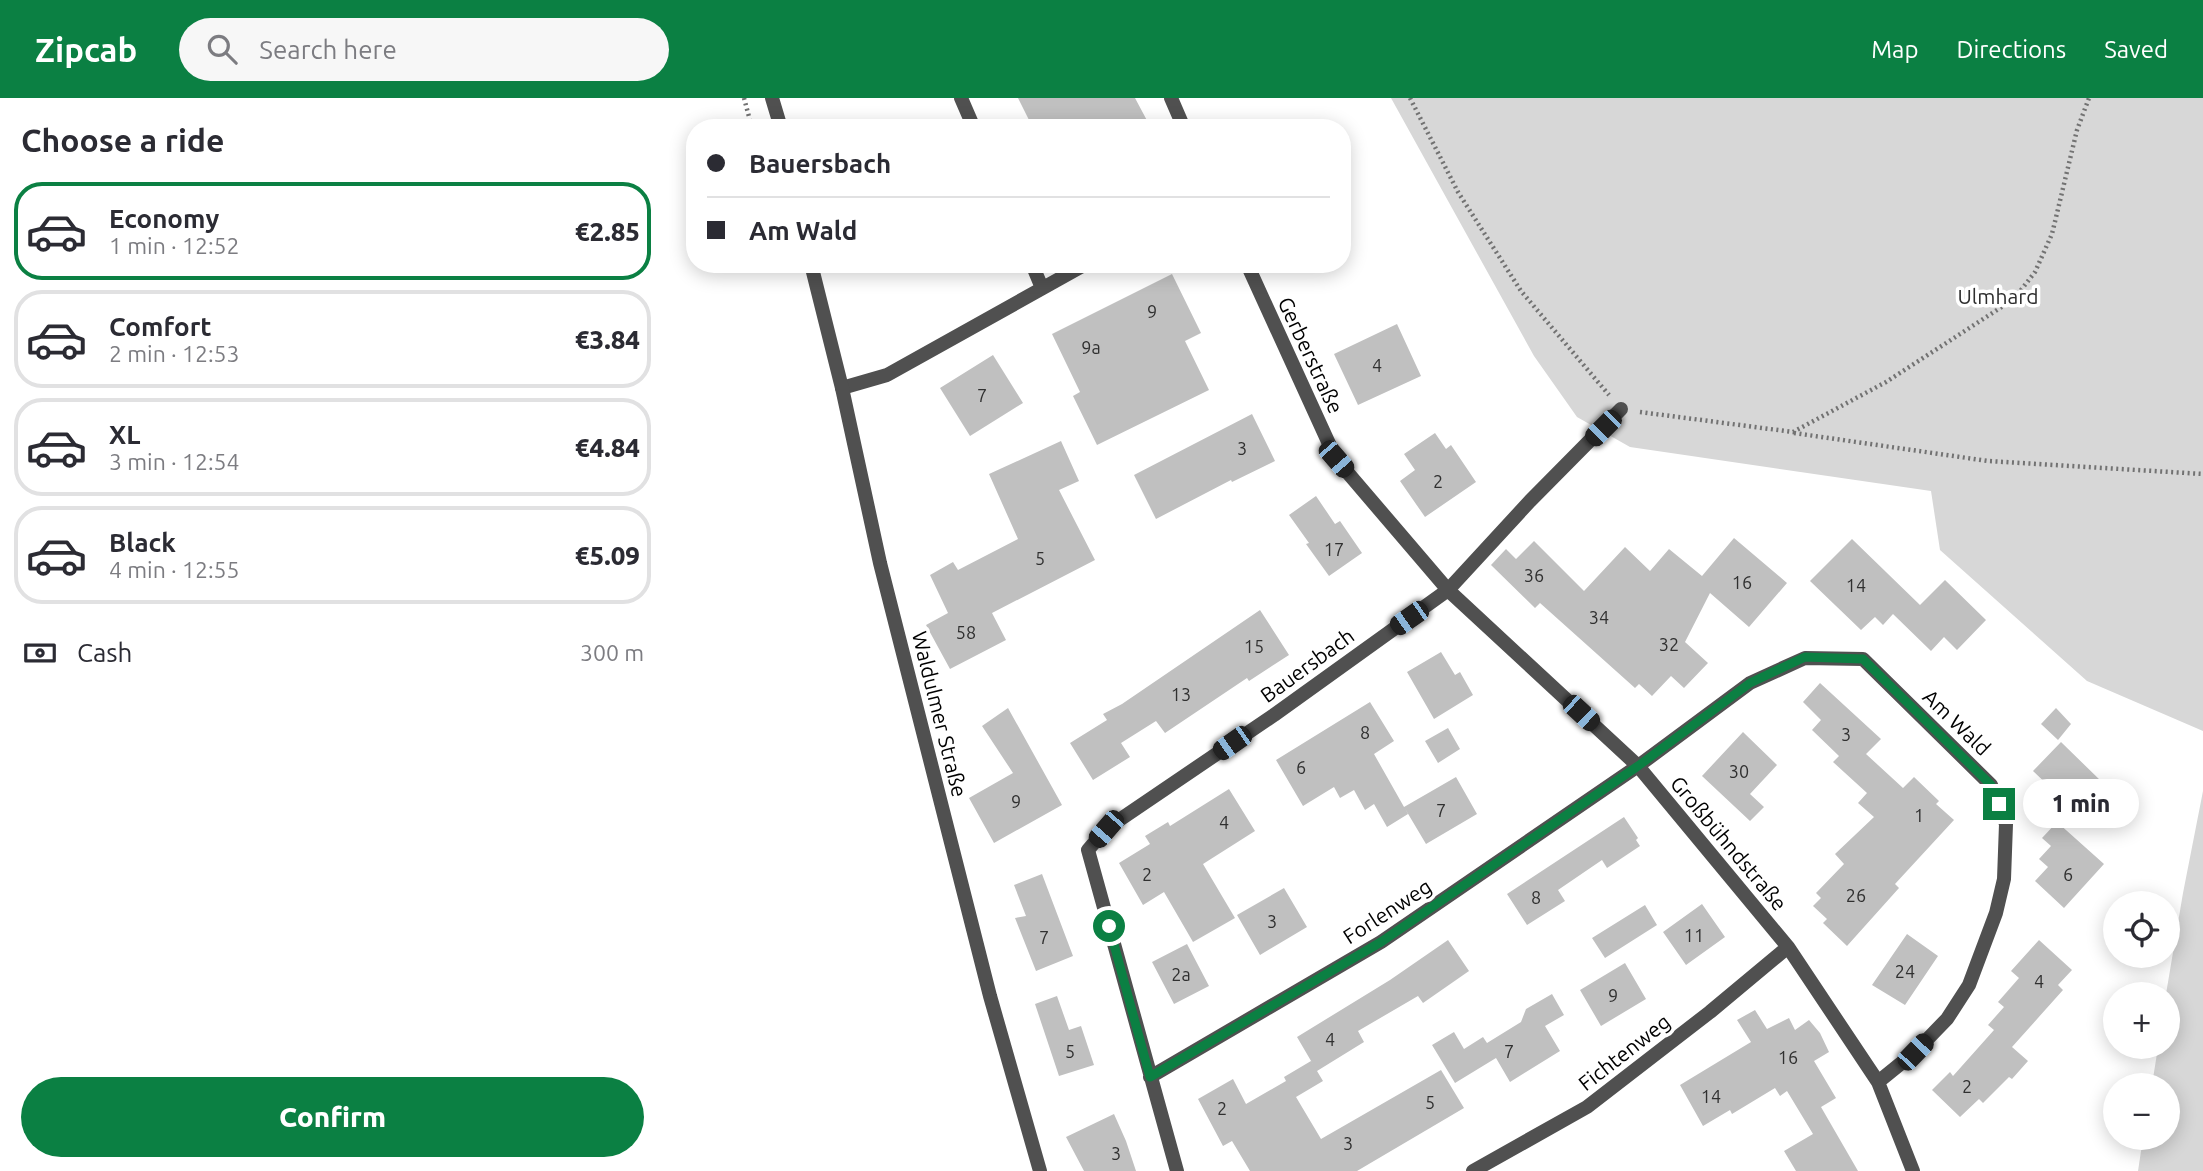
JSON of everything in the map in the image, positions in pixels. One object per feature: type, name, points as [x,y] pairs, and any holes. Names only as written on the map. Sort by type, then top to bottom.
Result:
[{"type":"street","points":[[772,98],[778,119]]},
{"type":"street","points":[[961,98],[970,119]]},
{"type":"street","points":[[1171,98],[1180,119]]},
{"type":"street","name":"Waldulmer Straße","points":[[813,273],[842,388],[880,563],[969,915],[1041,1171]]},
{"type":"street","points":[[1036,273],[1042,288]]},
{"type":"street","points":[[842,388],[887,375],[1070,273]]},
{"type":"street","name":"Gerberstraße","points":[[1251,273],[1336,459],[1448,590]]},
{"type":"street","points":[[1448,590],[1530,501],[1621,409]]},
{"type":"street","name":"Großbühndstraße","points":[[1448,590],[1638,766],[1788,947],[1878,1082],[1913,1171]]},
{"type":"street","name":"Bauersbach","points":[[1177,1171],[1088,850],[1106,829],[1274,715],[1448,590]]},
{"type":"street","name":"Am Wald","points":[[1638,766],[1750,683],[1805,657],[1863,659],[1991,785],[2006,824],[2005,852],[2001,890],[1983,953],[1969,985],[1947,1019],[1915,1052],[1878,1082]]},
{"type":"street","name":"Forlenweg","points":[[1150,1077],[1381,942],[1638,766]]},
{"type":"street","name":"Fichtenweg","points":[[1473,1171],[1587,1107],[1710,1012],[1788,947]]},
{"type":"path","points":[[744,98],[750,119]]},
{"type":"path","points":[[1410,98],[1458,192],[1521,290],[1621,409],[1988,461],[2203,474]]},
{"type":"path","points":[[1793,432],[1886,382],[2014,299],[2035,272],[2052,234],[2077,130],[2089,98]]},
{"type":"green space","name":"Ulmhard","points":[[1391,98],[2203,98],[2203,731],[2087,681],[1940,550],[1931,491],[1630,447],[1577,417],[1534,356]]},
{"type":"green space","points":[[2203,791],[2203,1171],[2138,1171],[2141,1150],[2180,1150],[2180,1073],[2154,1073],[2156,1059],[2180,1059],[2180,982],[2168,982],[2170,968],[2180,968],[2180,911]]},
{"type":"building","points":[[1018,98],[1135,98],[1146,119],[1028,119]]},
{"type":"building","points":[[1172,274],[1201,333],[1185,341],[1209,390],[1097,445],[1073,396],[1080,392],[1052,334]]},
{"type":"building","points":[[1397,324],[1421,376],[1358,405],[1334,354]]},
{"type":"building","points":[[993,355],[1023,403],[970,436],[940,388]]},
{"type":"building","points":[[1252,414],[1275,461],[1232,482],[1231,480],[1156,519],[1134,475]]},
{"type":"building","points":[[1435,433],[1446,449],[1451,445],[1476,482],[1425,517],[1400,481],[1415,470],[1404,454]]},
{"type":"building","points":[[1061,441],[1079,481],[1059,490],[1095,560],[992,613],[1006,640],[950,669],[926,625],[948,613],[930,575],[953,562],[958,570],[1018,539],[989,474]]},
{"type":"building","points":[[1316,496],[1335,524],[1340,521],[1362,553],[1329,576],[1289,515]]},
{"type":"building","points":[[1734,538],[1787,583],[1749,627],[1710,593],[1685,642],[1708,663],[1684,688],[1671,676],[1652,696],[1639,684],[1635,688],[1540,603],[1535,608],[1491,565],[1506,549],[1516,559],[1534,541],[1584,591],[1625,547],[1650,571],[1669,549],[1702,576]]},
{"type":"building","points":[[1852,539],[1920,605],[1945,580],[1986,620],[1957,650],[1944,637],[1931,651],[1893,614],[1883,625],[1875,617],[1861,630],[1810,581]]},
{"type":"building","points":[[1260,610],[1289,655],[1249,681],[1247,678],[1165,733],[1156,721],[1121,743],[1130,757],[1093,780],[1070,743],[1107,720],[1103,714],[1122,704]]},
{"type":"building","points":[[1441,652],[1455,675],[1460,672],[1473,695],[1434,719],[1407,672]]},
{"type":"building","points":[[1820,683],[1881,739],[1866,754],[1903,788],[1914,777],[1939,801],[1936,804],[1954,820],[1895,884],[1899,888],[1847,946],[1823,923],[1827,919],[1813,906],[1821,898],[1816,893],[1844,864],[1835,854],[1874,817],[1858,803],[1867,793],[1833,762],[1839,756],[1812,730],[1821,720],[1803,702]]},
{"type":"building","points":[[1370,702],[1394,741],[1374,754],[1408,814],[1387,827],[1374,804],[1365,810],[1354,790],[1340,798],[1334,787],[1303,806],[1276,760]]},
{"type":"building","points":[[1008,708],[1062,805],[994,843],[969,798],[1013,773],[982,726]]},
{"type":"building","points":[[2056,708],[2071,724],[2058,740],[2041,724]]},
{"type":"building","points":[[1448,728],[1460,749],[1438,763],[1425,741]]},
{"type":"building","points":[[1743,732],[1777,765],[1750,794],[1764,807],[1750,821],[1702,776]]},
{"type":"building","points":[[2061,742],[2102,782],[2074,810],[2033,771]]},
{"type":"building","points":[[1456,777],[1477,814],[1426,844],[1404,807]]},
{"type":"building","points":[[1229,789],[1255,831],[1203,864],[1235,918],[1193,942],[1164,892],[1143,905],[1119,863],[1150,844],[1145,836],[1168,822],[1170,826]]},
{"type":"building","points":[[1624,817],[1638,838],[1636,840],[1640,846],[1607,868],[1602,860],[1558,890],[1565,901],[1527,925],[1507,894]]},
{"type":"building","points":[[2057,822],[2104,864],[2064,908],[2035,881],[2048,867],[2039,859],[2051,846],[2042,838]]},
{"type":"building","points":[[1042,874],[1073,956],[1036,971],[1015,918],[1026,916],[1014,885]]},
{"type":"building","points":[[1284,888],[1307,927],[1260,955],[1237,915]]},
{"type":"building","points":[[1702,904],[1725,937],[1686,965],[1663,932]]},
{"type":"building","points":[[1645,905],[1657,925],[1605,958],[1592,938]]},
{"type":"building","points":[[1907,934],[1938,956],[1905,1005],[1872,985]]},
{"type":"building","points":[[1448,940],[1469,971],[1423,1003],[1418,996],[1358,1031],[1364,1042],[1317,1071],[1323,1081],[1296,1097],[1321,1139],[1441,1070],[1464,1108],[1357,1171],[1250,1171],[1232,1141],[1223,1146],[1198,1099],[1233,1079],[1246,1104],[1286,1081],[1284,1077],[1311,1061],[1314,1066],[1297,1037],[1390,980]]},
{"type":"building","points":[[2039,940],[2072,970],[2058,985],[2063,990],[2012,1047],[2028,1061],[2012,1079],[2009,1077],[1983,1103],[1979,1099],[1960,1117],[1932,1090],[1950,1072],[1953,1076],[1994,1030],[1988,1025],[2004,1007],[1998,1002],[2019,978],[2011,971]]},
{"type":"building","points":[[1187,944],[1209,986],[1174,1004],[1152,962]]},
{"type":"building","points":[[1625,963],[1646,999],[1601,1026],[1580,990]]},
{"type":"building","points":[[1552,994],[1564,1015],[1545,1026],[1560,1051],[1510,1082],[1496,1058],[1455,1083],[1432,1045],[1454,1032],[1464,1049],[1483,1037],[1487,1043],[1521,1022],[1526,1009]]},
{"type":"building","points":[[1057,996],[1069,1030],[1081,1026],[1094,1065],[1059,1076],[1035,1004]]},
{"type":"building","points":[[1755,1010],[1767,1029],[1789,1018],[1795,1030],[1809,1020],[1820,1033],[1829,1052],[1814,1061],[1836,1098],[1821,1107],[1858,1171],[1796,1171],[1784,1151],[1813,1134],[1787,1091],[1780,1096],[1775,1088],[1732,1114],[1730,1110],[1703,1126],[1680,1085],[1751,1042],[1737,1020]]},
{"type":"building","points":[[1114,1114],[1136,1171],[1084,1171],[1066,1137]]},
{"type":"route","points":[[1109,926],[1150,1077],[1381,942],[1638,766],[1750,683],[1805,657],[1863,659],[1991,785],[1999,804]]}]
